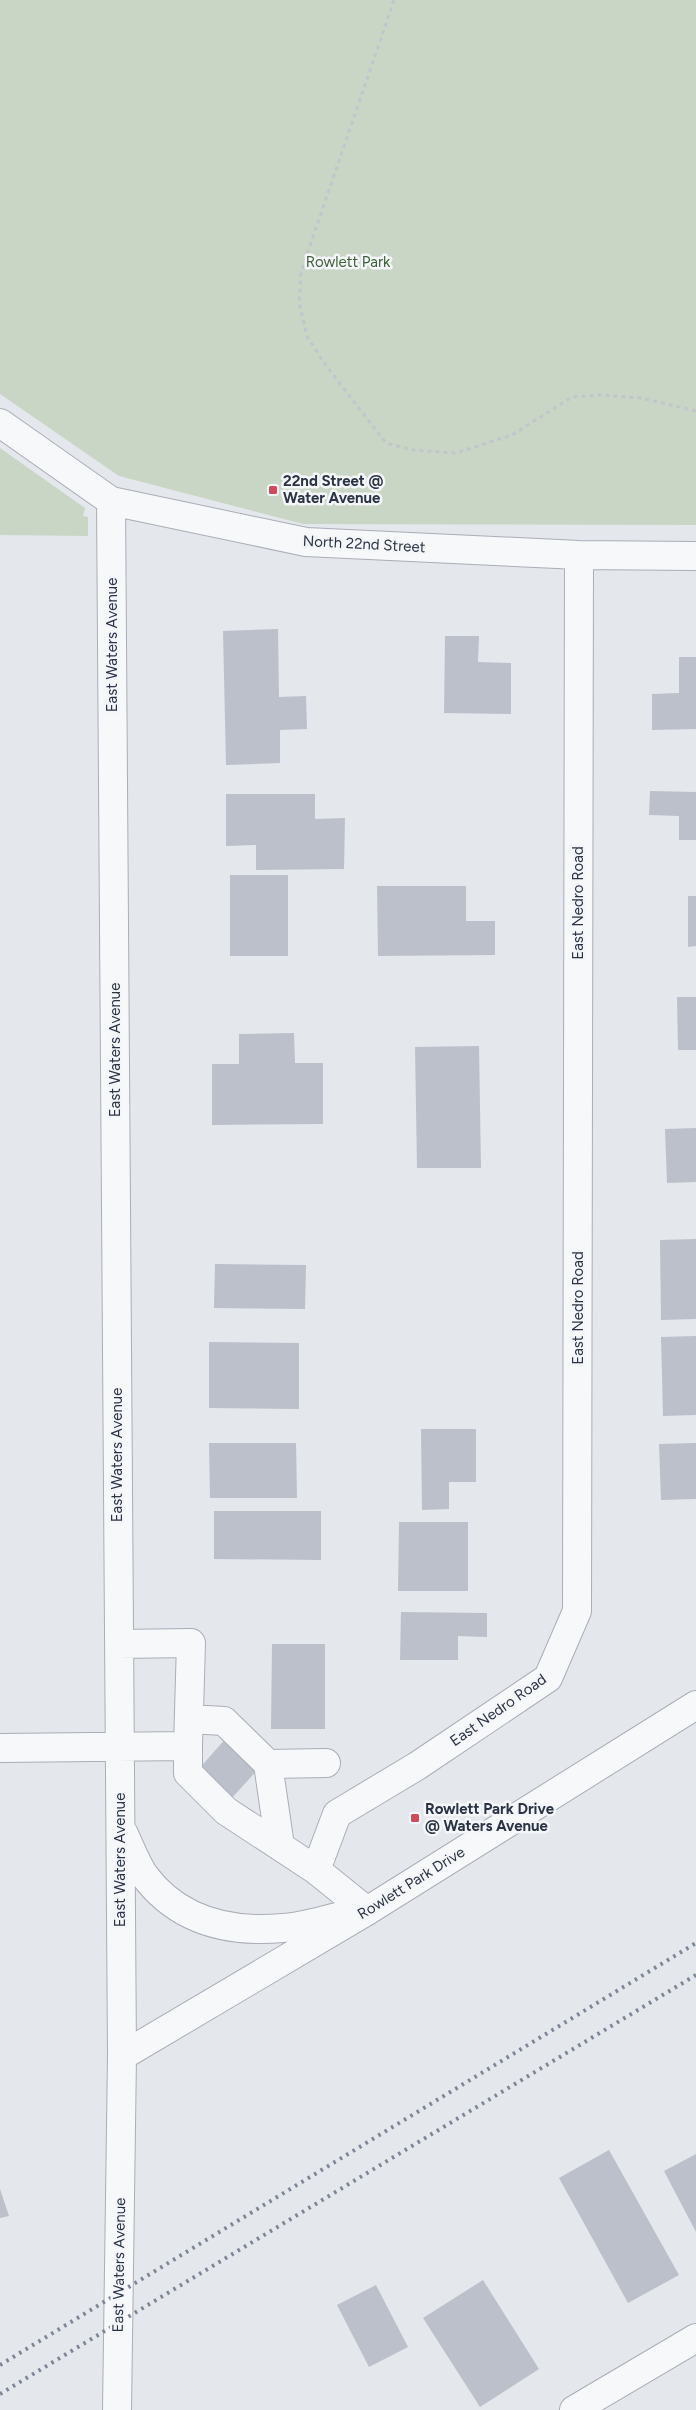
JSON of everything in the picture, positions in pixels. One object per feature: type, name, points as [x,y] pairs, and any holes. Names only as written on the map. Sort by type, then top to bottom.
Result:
[{"type":"street","name":"North 22nd Street","points":[[0,422],[111,501],[306,542],[579,555],[696,556]]},
{"type":"street","name":"East Waters Avenue","points":[[111,501],[122,2056],[117,2410]]},
{"type":"street","name":"East Nedro Road","points":[[316,1870],[337,1814],[417,1766],[548,1678],[577,1611],[579,555]]},
{"type":"street","points":[[119,1644],[191,1643],[188,1773],[226,1811],[316,1870],[367,1911]]},
{"type":"street","name":"Rowlett Park Drive","points":[[122,2056],[367,1911],[696,1705]]},
{"type":"street","points":[[0,1748],[120,1747],[189,1733],[224,1720],[268,1764],[280,1846]]},
{"type":"street","points":[[268,1764],[326,1763]]},
{"type":"street","points":[[120,1826],[143,1874],[166,1901],[194,1917],[232,1928],[284,1928],[367,1911]]},
{"type":"street","points":[[574,2410],[696,2338]]},
{"type":"path","points":[[394,0],[301,272],[299,302],[307,336],[324,363],[386,443],[412,450],[456,453],[480,447],[512,435],[572,397],[601,395],[641,398],[696,411]]},
{"type":"green space","name":"Rowlett Park","points":[[0,0],[696,0],[696,525],[303,524],[119,476],[0,394]]},
{"type":"green space","points":[[0,448],[85,508],[83,516],[88,517],[88,536],[0,535]]},
{"type":"building","points":[[278,629],[279,697],[306,696],[307,729],[280,730],[280,763],[226,765],[223,631]]},
{"type":"building","points":[[445,636],[479,636],[478,662],[511,663],[511,714],[444,713]]},
{"type":"building","points":[[679,657],[696,657],[696,729],[652,730],[652,694],[679,693]]},
{"type":"building","points":[[650,791],[696,792],[696,840],[679,840],[679,816],[649,815]]},
{"type":"building","points":[[226,794],[315,794],[315,819],[345,818],[344,869],[256,870],[256,845],[226,846]]},
{"type":"building","points":[[230,875],[288,875],[288,956],[230,956]]},
{"type":"building","points":[[377,886],[466,886],[466,921],[495,921],[495,955],[378,956]]},
{"type":"building","points":[[688,896],[696,896],[696,946],[688,947]]},
{"type":"building","points":[[677,997],[696,997],[696,1050],[678,1050]]},
{"type":"building","points":[[294,1033],[295,1063],[323,1063],[323,1124],[212,1125],[212,1064],[239,1064],[239,1034]]},
{"type":"building","points":[[479,1046],[481,1168],[417,1168],[415,1047]]},
{"type":"building","points":[[696,1128],[696,1182],[667,1183],[665,1129]]},
{"type":"building","points":[[696,1239],[696,1319],[661,1320],[660,1240]]},
{"type":"building","points":[[215,1264],[306,1265],[305,1309],[214,1308]]},
{"type":"building","points":[[696,1336],[696,1415],[663,1416],[661,1337]]},
{"type":"building","points":[[209,1342],[299,1343],[299,1409],[209,1408]]},
{"type":"building","points":[[421,1429],[476,1429],[476,1482],[449,1482],[449,1509],[422,1510]]},
{"type":"building","points":[[209,1443],[296,1443],[297,1498],[210,1498]]},
{"type":"building","points":[[696,1443],[696,1499],[661,1500],[659,1444]]},
{"type":"building","points":[[214,1511],[321,1511],[321,1560],[214,1559]]},
{"type":"building","points":[[399,1522],[468,1522],[468,1591],[398,1591]]},
{"type":"building","points":[[401,1612],[487,1613],[487,1637],[458,1636],[458,1660],[400,1660]]},
{"type":"building","points":[[272,1644],[325,1644],[325,1729],[271,1729]]},
{"type":"building","points":[[228,1736],[261,1766],[230,1800],[197,1771]]},
{"type":"building","points":[[609,2150],[679,2275],[628,2303],[559,2178]]},
{"type":"building","points":[[696,2154],[696,2232],[664,2171]]},
{"type":"building","points":[[0,2189],[9,2216],[0,2218]]},
{"type":"building","points":[[483,2280],[539,2369],[480,2407],[423,2318]]},
{"type":"building","points":[[376,2285],[408,2347],[369,2367],[337,2305]]},
{"type":"railway","points":[[0,2365],[696,1943]]},
{"type":"railway","points":[[0,2394],[696,1975]]},
{"type":"place","name":"22nd Street @ Water Avenue","points":[[273,490]]},
{"type":"place","name":"Rowlett Park Drive @ Waters Avenue","points":[[415,1818]]}]
